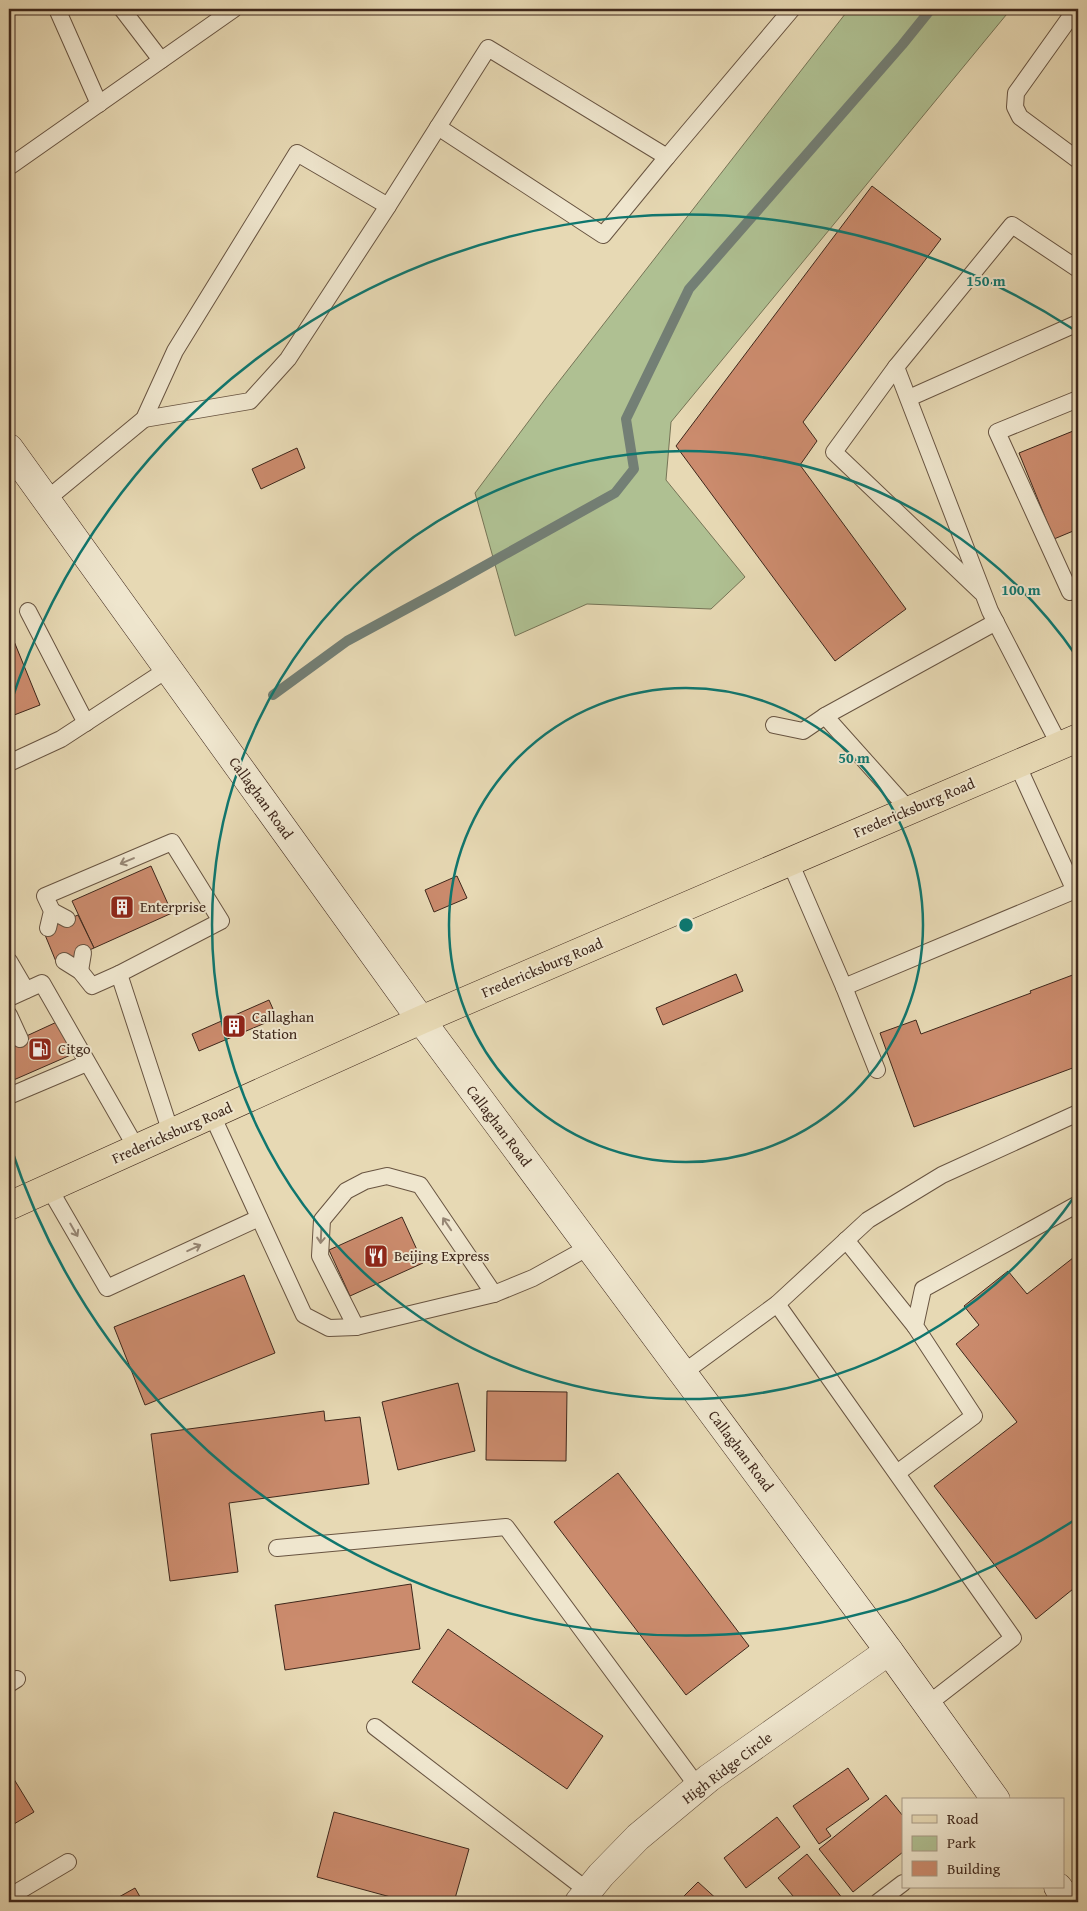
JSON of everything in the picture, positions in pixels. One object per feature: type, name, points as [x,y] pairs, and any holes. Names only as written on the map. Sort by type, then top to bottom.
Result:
[{"type":"main road","name":"Callaghan Road","points":[[9,448],[421,1020],[889,1651],[995,1798]]},
{"type":"main road","name":"Fredericksburg Road","points":[[9,1206],[421,1020],[1069,742]]},
{"type":"main road","name":"High Ridge Circle","points":[[584,1897],[601,1875],[638,1837],[698,1787],[889,1651]]},
{"type":"main road","points":[[1059,1888],[1069,1902]]},
{"type":"lane","points":[[57,9],[99,104]]},
{"type":"lane","points":[[122,9],[161,60]]},
{"type":"lane","points":[[9,167],[234,9]]},
{"type":"lane","points":[[438,127],[604,235],[792,9]]},
{"type":"lane","points":[[1076,9],[1016,93],[1015,107],[1020,117],[1078,160]]},
{"type":"lane","points":[[144,419],[250,401],[288,359],[488,48],[667,157]]},
{"type":"lane","points":[[46,500],[144,419],[175,351],[297,154],[388,206]]},
{"type":"lane","points":[[984,595],[834,452],[896,367],[1012,225],[1078,269]]},
{"type":"lane","points":[[909,398],[1078,323]]},
{"type":"lane","points":[[896,367],[996,622],[1069,742]]},
{"type":"lane","points":[[1078,399],[997,432],[1070,592],[1078,588]]},
{"type":"lane","points":[[28,611],[86,723]]},
{"type":"lane","points":[[774,725],[803,731],[825,716],[996,622]]},
{"type":"lane","points":[[9,763],[61,739],[168,668]]},
{"type":"lane","points":[[825,716],[909,810]]},
{"type":"lane","points":[[844,986],[1077,890],[1017,764]]},
{"type":"lane","points":[[48,928],[52,911],[46,896],[172,842],[221,921],[92,986],[80,971],[64,961]]},
{"type":"lane","points":[[790,862],[844,986],[877,1070]]},
{"type":"lane","points":[[52,911],[67,919]]},
{"type":"lane","points":[[80,971],[83,953]]},
{"type":"lane","points":[[9,961],[26,990]]},
{"type":"lane","points":[[119,974],[171,1133]]},
{"type":"lane","points":[[9,998],[42,983],[137,1149]]},
{"type":"lane","points":[[9,1015],[20,1039]]},
{"type":"lane","points":[[9,1096],[37,1077],[87,1063]]},
{"type":"lane","points":[[684,1373],[777,1304],[868,1220],[942,1176],[1078,1113]]},
{"type":"lane","points":[[212,1115],[304,1315],[329,1328],[356,1327],[494,1294],[533,1278],[589,1247]]},
{"type":"lane","points":[[356,1327],[320,1256],[322,1220],[346,1191],[364,1181],[387,1176],[420,1185],[494,1294]]},
{"type":"lane","points":[[49,1188],[107,1288],[259,1218]]},
{"type":"lane","points":[[915,1326],[923,1289],[1078,1204]]},
{"type":"lane","points":[[846,1240],[915,1326],[974,1416],[896,1473]]},
{"type":"lane","points":[[777,1304],[1013,1638],[928,1704]]},
{"type":"lane","points":[[277,1548],[506,1527],[698,1787]]},
{"type":"lane","points":[[375,1727],[584,1897]]},
{"type":"lane","points":[[9,1897],[68,1862]]},
{"type":"lane","points":[[878,1902],[902,1884]]},
{"type":"green space","points":[[849,9],[1011,9],[671,422],[666,480],[745,577],[711,609],[587,604],[515,636],[475,493],[546,398]]},
{"type":"building","points":[[872,186],[941,239],[803,422],[817,441],[800,465],[906,609],[835,661],[676,446]]},
{"type":"building","points":[[1078,429],[1078,529],[1054,539],[1019,453]]},
{"type":"building","points":[[297,448],[305,468],[261,489],[252,469]]},
{"type":"building","points":[[9,629],[40,705],[9,717]]},
{"type":"building","name":"Enterprise","points":[[151,866],[172,913],[94,948],[72,901]]},
{"type":"building","points":[[457,876],[467,898],[434,912],[425,890]]},
{"type":"building","points":[[78,915],[94,948],[57,964],[43,930]]},
{"type":"building","points":[[1078,973],[1078,1066],[914,1127],[880,1033],[916,1020],[921,1034],[1031,993],[1030,991]]},
{"type":"building","points":[[736,974],[743,991],[663,1025],[656,1008]]},
{"type":"building","name":"Callaghan Station","points":[[269,1000],[277,1018],[199,1051],[192,1034]]},
{"type":"building","name":"Citgo","points":[[59,1021],[73,1054],[9,1082],[9,1044]]},
{"type":"building","name":"Beijing Express","points":[[402,1217],[423,1263],[350,1296],[329,1250]]},
{"type":"building","points":[[1078,1254],[1078,1585],[1036,1619],[934,1486],[1017,1422],[956,1344],[979,1325],[964,1306],[1008,1271],[1027,1294]]},
{"type":"building","points":[[244,1275],[275,1353],[145,1405],[114,1327]]},
{"type":"building","points":[[458,1383],[475,1451],[398,1470],[382,1402]]},
{"type":"building","points":[[487,1391],[567,1392],[566,1461],[486,1460]]},
{"type":"building","points":[[324,1411],[325,1421],[360,1417],[369,1484],[229,1503],[238,1572],[170,1581],[151,1434]]},
{"type":"building","points":[[618,1473],[749,1646],[686,1695],[554,1522]]},
{"type":"building","points":[[411,1584],[420,1649],[285,1670],[275,1605]]},
{"type":"building","points":[[448,1629],[603,1736],[567,1789],[412,1682]]},
{"type":"building","points":[[848,1768],[869,1799],[826,1829],[831,1836],[819,1844],[793,1806]]},
{"type":"building","points":[[9,1771],[34,1812],[9,1827]]},
{"type":"building","points":[[886,1795],[902,1815],[902,1853],[853,1892],[819,1849]]},
{"type":"building","points":[[334,1812],[469,1849],[454,1902],[409,1902],[317,1877]]},
{"type":"building","points":[[777,1817],[800,1847],[746,1888],[724,1858]]},
{"type":"building","points":[[807,1854],[843,1899],[839,1902],[798,1902],[778,1878]]},
{"type":"building","points":[[698,1882],[720,1902],[678,1902]]},
{"type":"building","points":[[135,1888],[143,1902],[110,1902]]},
{"type":"waterway","points":[[273,695],[347,641],[615,493],[634,469],[626,419],[689,289],[902,45],[931,9]]},
{"type":"place","name":"Enterprise","points":[[122,907]]},
{"type":"place","name":"Callaghan Station","points":[[234,1026]]},
{"type":"place","name":"Citgo","points":[[40,1049]]},
{"type":"place","name":"Beijing Express","points":[[376,1256]]}]
